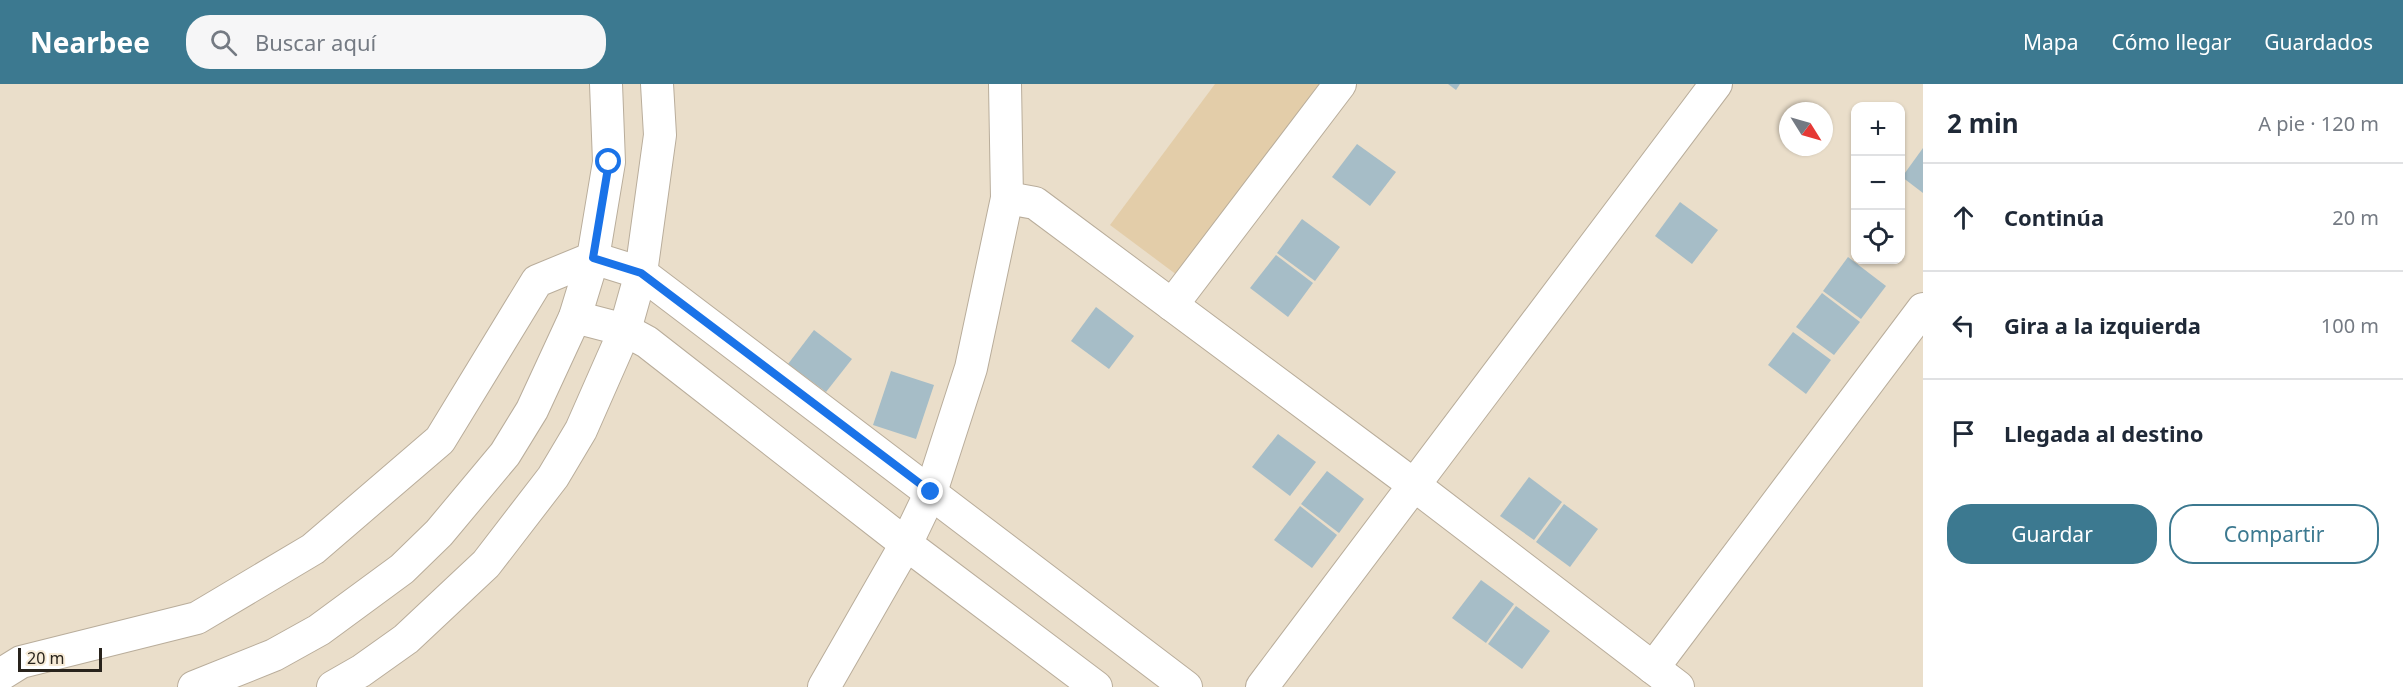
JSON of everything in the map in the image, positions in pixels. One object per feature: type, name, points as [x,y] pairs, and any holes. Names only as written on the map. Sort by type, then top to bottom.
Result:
[{"type":"street","points":[[194,687],[274,655],[319,630],[402,569],[440,533],[510,445],[532,410],[575,317],[593,258],[609,162],[606,84]]},
{"type":"street","points":[[333,687],[361,671],[406,639],[486,564],[553,477],[581,430],[624,330],[641,273],[660,135],[657,84]]},
{"type":"street","points":[[824,687],[906,544],[931,492],[971,368],[1007,198],[1005,84]]},
{"type":"street","points":[[1172,305],[1340,84]]},
{"type":"street","points":[[1262,687],[1716,84]]},
{"type":"street","points":[[1007,198],[1035,203],[1414,485],[1678,687]]},
{"type":"street","points":[[0,675],[21,662],[197,618],[313,549],[440,440],[537,280],[593,258],[641,273],[1186,687]]},
{"type":"street","points":[[1653,668],[1923,309]]},
{"type":"street","points":[[575,317],[624,330],[647,342],[906,544],[1096,687]]},
{"type":"shaded area","points":[[1215,84],[1319,84],[1177,275],[1110,225]]},
{"type":"building","points":[[1448,84],[1460,84],[1456,90]]},
{"type":"building","points":[[1357,144],[1396,172],[1370,206],[1332,177]]},
{"type":"building","points":[[1923,148],[1923,193],[1905,179],[1905,173]]},
{"type":"building","points":[[1680,202],[1718,230],[1692,264],[1655,236]]},
{"type":"building","points":[[1302,219],[1340,247],[1315,281],[1277,253]]},
{"type":"building","points":[[1276,255],[1313,283],[1288,317],[1250,288]]},
{"type":"building","points":[[1848,257],[1851,259],[1851,264],[1857,264],[1886,286],[1861,319],[1823,291]]},
{"type":"building","points":[[1822,293],[1860,322],[1834,355],[1796,327]]},
{"type":"building","points":[[1096,307],[1134,336],[1109,369],[1071,341]]},
{"type":"building","points":[[814,330],[852,359],[826,392],[788,364]]},
{"type":"building","points":[[1793,332],[1831,360],[1806,394],[1768,365]]},
{"type":"building","points":[[891,371],[934,385],[916,439],[873,425]]},
{"type":"building","points":[[1278,434],[1316,462],[1290,496],[1252,467]]},
{"type":"building","points":[[1327,471],[1364,499],[1339,533],[1301,504]]},
{"type":"building","points":[[1529,477],[1562,502],[1534,540],[1500,516]]},
{"type":"building","points":[[1564,504],[1598,529],[1570,567],[1536,542]]},
{"type":"building","points":[[1300,506],[1337,535],[1312,568],[1274,540]]},
{"type":"building","points":[[1481,580],[1514,604],[1486,643],[1452,618]]},
{"type":"building","points":[[1516,606],[1550,631],[1522,669],[1488,644]]},
{"type":"route","points":[[609,162],[593,258],[641,273],[931,492]]}]
